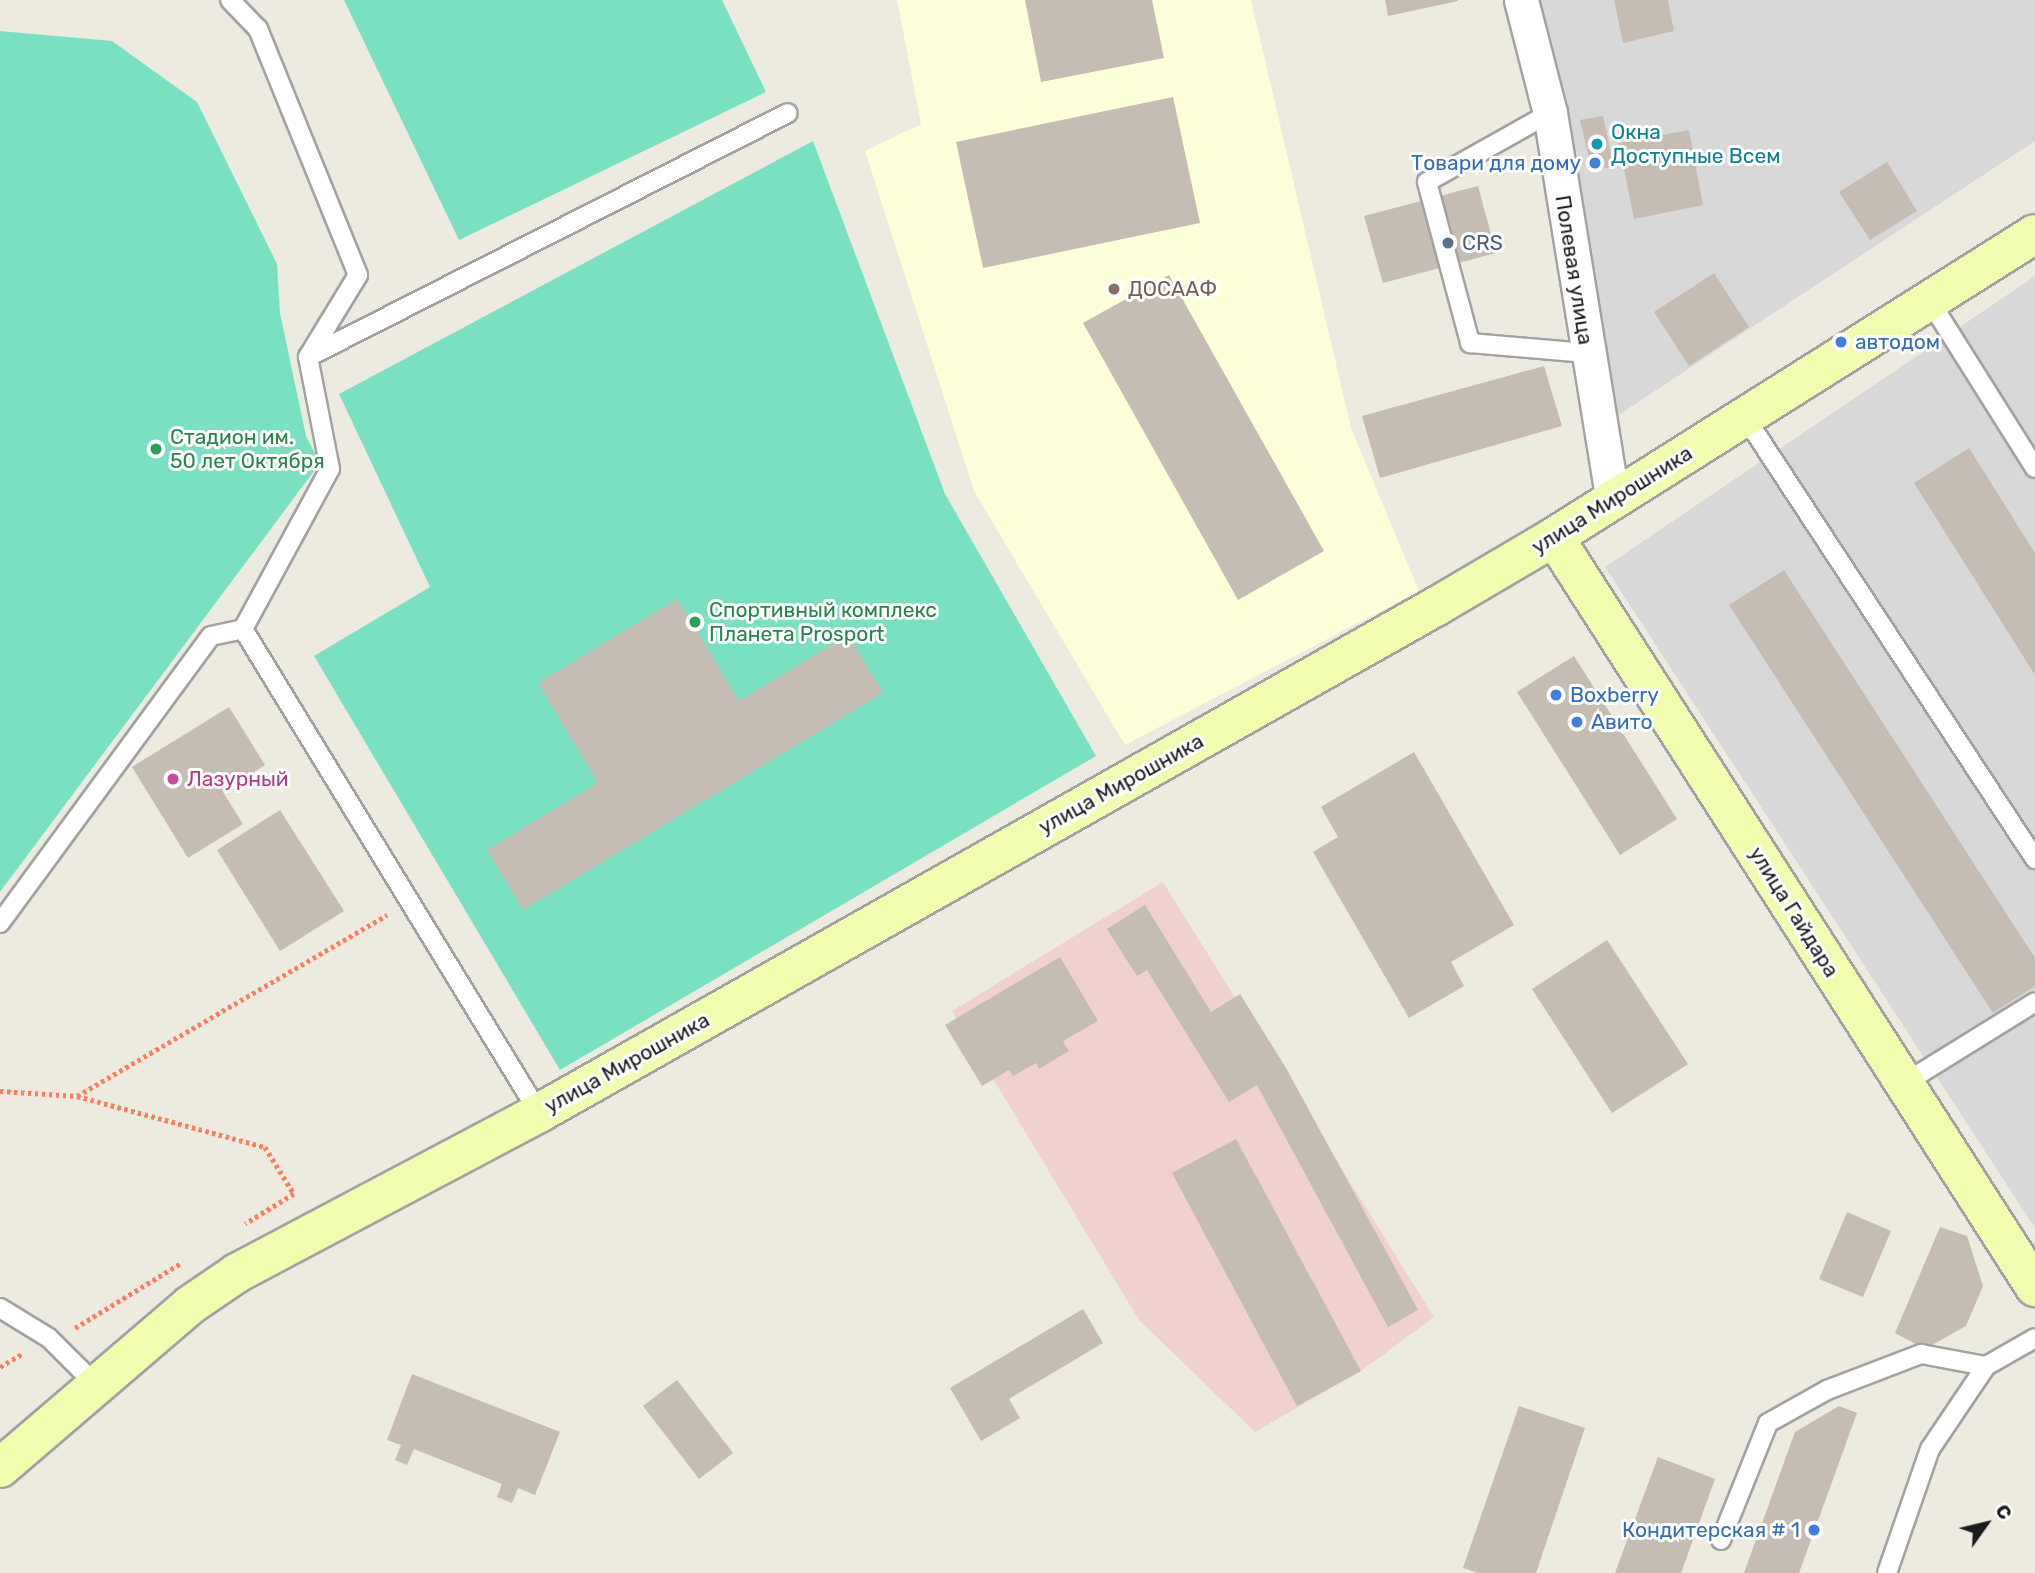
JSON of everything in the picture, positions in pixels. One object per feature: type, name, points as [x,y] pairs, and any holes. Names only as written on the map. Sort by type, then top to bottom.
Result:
[{"type":"main road","name":"улица Мирошника","points":[[12,1456],[190,1305],[237,1272],[538,1113],[1554,537],[1931,303],[2035,234]]},
{"type":"main road","name":"улица Гайдара","points":[[1554,537],[2035,1287]]},
{"type":"street","name":"Полевая улица","points":[[1521,0],[1550,113],[1613,500]]},
{"type":"lane","points":[[0,923],[211,636],[243,629],[330,469],[308,357],[358,275],[258,29],[230,0]]},
{"type":"lane","points":[[308,357],[788,113]]},
{"type":"lane","points":[[1550,113],[1427,182],[1470,343],[1587,353]]},
{"type":"lane","points":[[1931,303],[2035,468]]},
{"type":"lane","points":[[1745,417],[2035,859]]},
{"type":"lane","points":[[243,629],[538,1113]]},
{"type":"lane","points":[[1903,1084],[2035,1002]]},
{"type":"lane","points":[[0,1308],[49,1338],[95,1384]]},
{"type":"lane","points":[[1888,1573],[1930,1449],[1986,1366],[2035,1338]]},
{"type":"lane","points":[[1721,1541],[1768,1423],[1827,1390],[1921,1354],[1986,1366]]},
{"type":"path","points":[[77,1096],[286,978],[409,901]]},
{"type":"path","points":[[0,1091],[77,1096],[265,1147],[294,1194],[236,1229]]},
{"type":"path","points":[[0,1367],[49,1338],[75,1328],[190,1257]]},
{"type":"shaded area","name":"ДОСААФ","points":[[897,0],[1251,0],[1351,428],[1419,591],[1125,745],[974,491],[865,151],[921,124]]},
{"type":"shaded area","points":[[1531,0],[2035,0],[2035,141],[1617,416]]},
{"type":"shaded area","points":[[2035,276],[2035,1228],[1605,567]]},
{"type":"shaded area","points":[[1163,882],[1434,1317],[1361,1371],[1255,1432],[1139,1320],[952,1011]]},
{"type":"green space","points":[[344,0],[722,0],[766,92],[459,240]]},
{"type":"green space","name":"Стадион им. 50 лет Октября","points":[[0,31],[112,41],[197,102],[277,264],[280,313],[306,436],[320,463],[0,892]]},
{"type":"green space","name":"Спортивный комплекс Планета Prosport","points":[[813,141],[945,494],[1096,756],[560,1070],[314,656],[430,587],[339,394]]},
{"type":"building","points":[[1025,0],[1152,0],[1164,58],[1041,82]]},
{"type":"building","points":[[1385,0],[1458,0],[1458,1],[1388,16]]},
{"type":"building","points":[[1614,0],[1668,0],[1674,31],[1623,43]]},
{"type":"building","points":[[1173,97],[1200,223],[983,268],[956,142]]},
{"type":"building","name":"Окна Доступные Всем","points":[[1603,116],[1614,167],[1592,170],[1580,120]]},
{"type":"building","points":[[1689,130],[1703,205],[1634,219],[1619,143]]},
{"type":"building","points":[[1887,162],[1917,211],[1870,240],[1839,192]]},
{"type":"building","points":[[1478,186],[1496,253],[1383,283],[1364,216]]},
{"type":"building","points":[[1714,273],[1749,327],[1689,366],[1654,312]]},
{"type":"building","points":[[1169,275],[1324,551],[1238,600],[1083,323]]},
{"type":"building","points":[[1544,366],[1562,426],[1380,478],[1362,416]]},
{"type":"building","points":[[1969,448],[2035,553],[2035,675],[1914,483]]},
{"type":"building","points":[[1784,570],[2035,958],[2035,986],[1993,1013],[1729,605]]},
{"type":"building","points":[[677,599],[739,701],[848,635],[883,693],[523,910],[487,850],[598,783],[538,683]]},
{"type":"building","points":[[1574,656],[1677,819],[1620,855],[1517,692]]},
{"type":"building","points":[[229,707],[265,765],[223,792],[243,824],[188,858],[132,767]]},
{"type":"building","points":[[1414,752],[1514,925],[1451,962],[1464,986],[1409,1018],[1313,852],[1338,837],[1321,807]]},
{"type":"building","points":[[280,810],[344,911],[280,951],[217,850]]},
{"type":"building","points":[[1145,905],[1211,1012],[1240,994],[1286,1068],[1418,1310],[1388,1327],[1257,1085],[1229,1102],[1147,970],[1137,976],[1107,929]]},
{"type":"building","points":[[1607,940],[1688,1064],[1612,1113],[1532,989]]},
{"type":"building","points":[[1060,957],[1098,1021],[1063,1041],[1069,1051],[1039,1069],[1036,1063],[1013,1076],[1009,1070],[982,1086],[945,1025]]},
{"type":"building","points":[[1236,1139],[1361,1371],[1297,1406],[1172,1173]]},
{"type":"building","points":[[1847,1212],[1891,1231],[1863,1297],[1819,1279]]},
{"type":"building","points":[[1940,1227],[1967,1236],[1983,1286],[1966,1326],[1925,1349],[1895,1333]]},
{"type":"building","points":[[1083,1309],[1103,1343],[1009,1399],[1020,1418],[981,1441],[950,1388]]},
{"type":"building","points":[[412,1374],[560,1432],[535,1495],[518,1488],[512,1503],[497,1497],[502,1484],[414,1449],[407,1465],[395,1460],[401,1445],[387,1440]]},
{"type":"building","points":[[677,1380],[733,1453],[699,1479],[643,1406]]},
{"type":"building","points":[[1519,1406],[1585,1428],[1536,1573],[1478,1573],[1463,1568]]},
{"type":"building","points":[[1839,1406],[1857,1413],[1799,1573],[1744,1573],[1795,1432]]},
{"type":"building","points":[[1658,1457],[1715,1479],[1681,1573],[1615,1573]]},
{"type":"place","name":"Окна Доступные Всем","points":[[1597,144]]},
{"type":"place","name":"Товари для дому","points":[[1595,163]]},
{"type":"place","name":"CRS","points":[[1448,243]]},
{"type":"place","name":"ДОСААФ","points":[[1114,289]]},
{"type":"place","name":"автодом","points":[[1841,342]]},
{"type":"place","name":"Стадион им. 50 лет Октября","points":[[156,449]]},
{"type":"place","name":"Спортивный комплекс Планета Prosport","points":[[695,622]]},
{"type":"place","name":"Boxberry","points":[[1556,695]]},
{"type":"place","name":"Авито","points":[[1577,722]]},
{"type":"place","name":"Лазурный","points":[[173,779]]},
{"type":"place","name":"Кондитерская # 1","points":[[1814,1530]]}]
